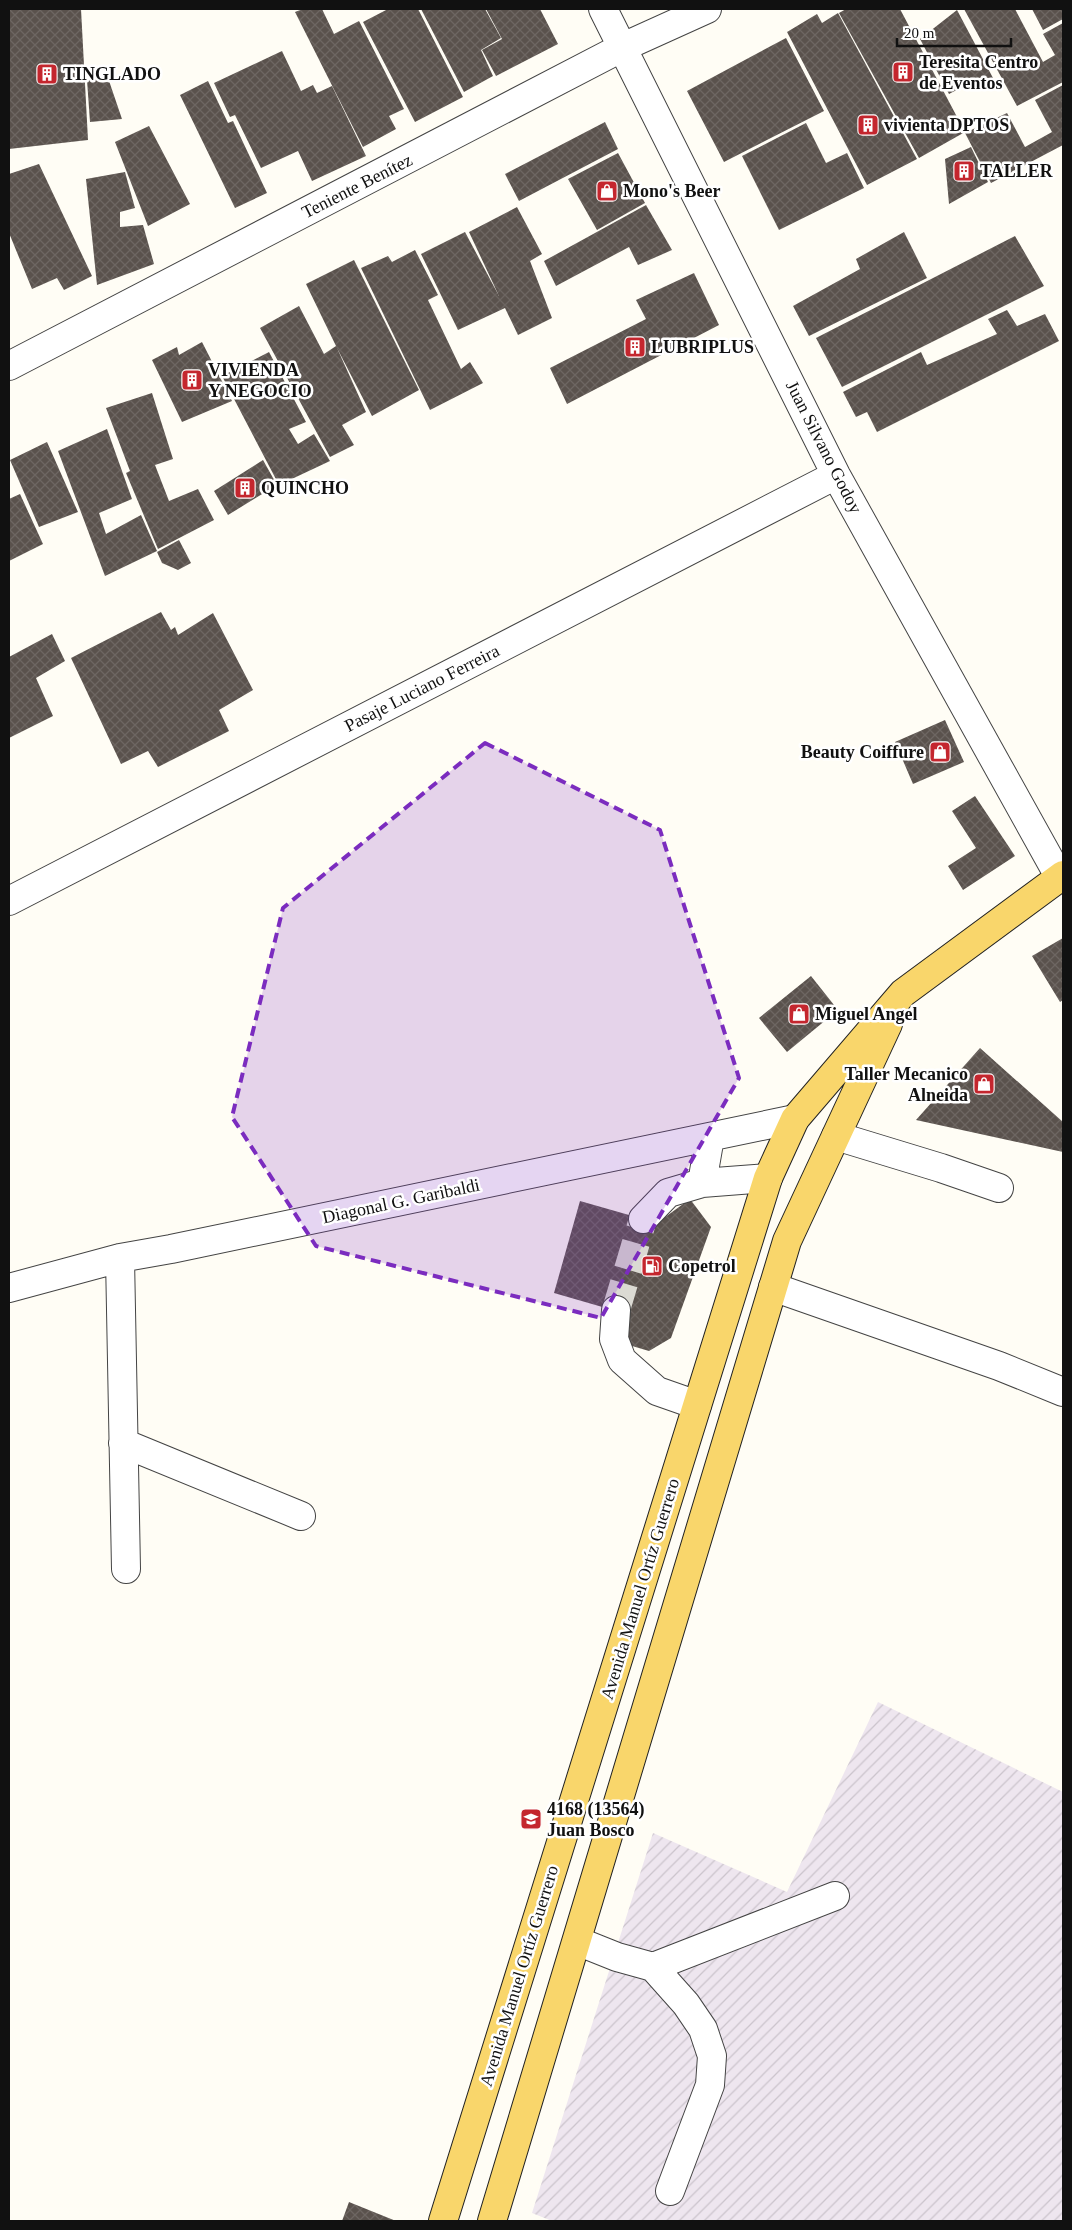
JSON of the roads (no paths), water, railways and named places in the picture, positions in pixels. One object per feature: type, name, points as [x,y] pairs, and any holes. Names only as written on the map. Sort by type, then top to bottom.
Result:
[{"type":"main road","name":"Avenida Manuel Ortíz Guerrero","points":[[443,2221],[768,1178],[794,1119],[902,993],[1062,876]]},
{"type":"main road","name":"Avenida Manuel Ortíz Guerrero","points":[[492,2221],[787,1241],[902,993]]},
{"type":"street","name":"Juan Silvano Godoy","points":[[604,9],[836,475],[1062,876]]},
{"type":"street","name":"Teniente Benítez","points":[[9,366],[623,47],[708,9]]},
{"type":"street","name":"Pasaje Luciano Ferreira","points":[[9,901],[836,475]]},
{"type":"street","name":"Diagonal G. Garibaldi","points":[[9,1288],[120,1258],[171,1250],[794,1119]]},
{"type":"street","points":[[836,1136],[999,1188]]},
{"type":"street","points":[[702,1183],[710,1137]]},
{"type":"street","points":[[643,1219],[668,1194],[702,1183],[768,1178]]},
{"type":"street","points":[[120,1258],[126,1569]]},
{"type":"street","points":[[773,1287],[999,1366],[1063,1392]]},
{"type":"street","points":[[616,1310],[614,1339],[622,1360],[657,1391],[697,1405]]},
{"type":"street","points":[[124,1443],[301,1516]]},
{"type":"street","points":[[653,1967],[835,1896]]},
{"type":"street","points":[[577,1941],[653,1967],[686,2004],[703,2030],[712,2056],[710,2086],[670,2191]]},
{"type":"tunnel","points":[[616,1310],[643,1219]]},
{"type":"place","name":"Teresita Centro de Eventos","points":[[903,72]]},
{"type":"place","name":"TINGLADO","points":[[47,74]]},
{"type":"place","name":"vivienta DPTOS","points":[[868,125]]},
{"type":"place","name":"TALLER","points":[[964,171]]},
{"type":"place","name":"Mono's Beer","points":[[607,191]]},
{"type":"place","name":"LUBRIPLUS","points":[[635,347]]},
{"type":"place","name":"VIVIENDA Y NEGOCIO","points":[[192,380]]},
{"type":"place","name":"QUINCHO","points":[[245,488]]},
{"type":"place","name":"Beauty Coiffure","points":[[940,752]]},
{"type":"place","name":"Miguel Angel","points":[[799,1014]]},
{"type":"place","name":"Taller Mecanico Alneida","points":[[984,1084]]},
{"type":"place","name":"Copetrol","points":[[652,1266]]},
{"type":"place","name":"4168 (13564) Juan Bosco","points":[[531,1819]]}]
